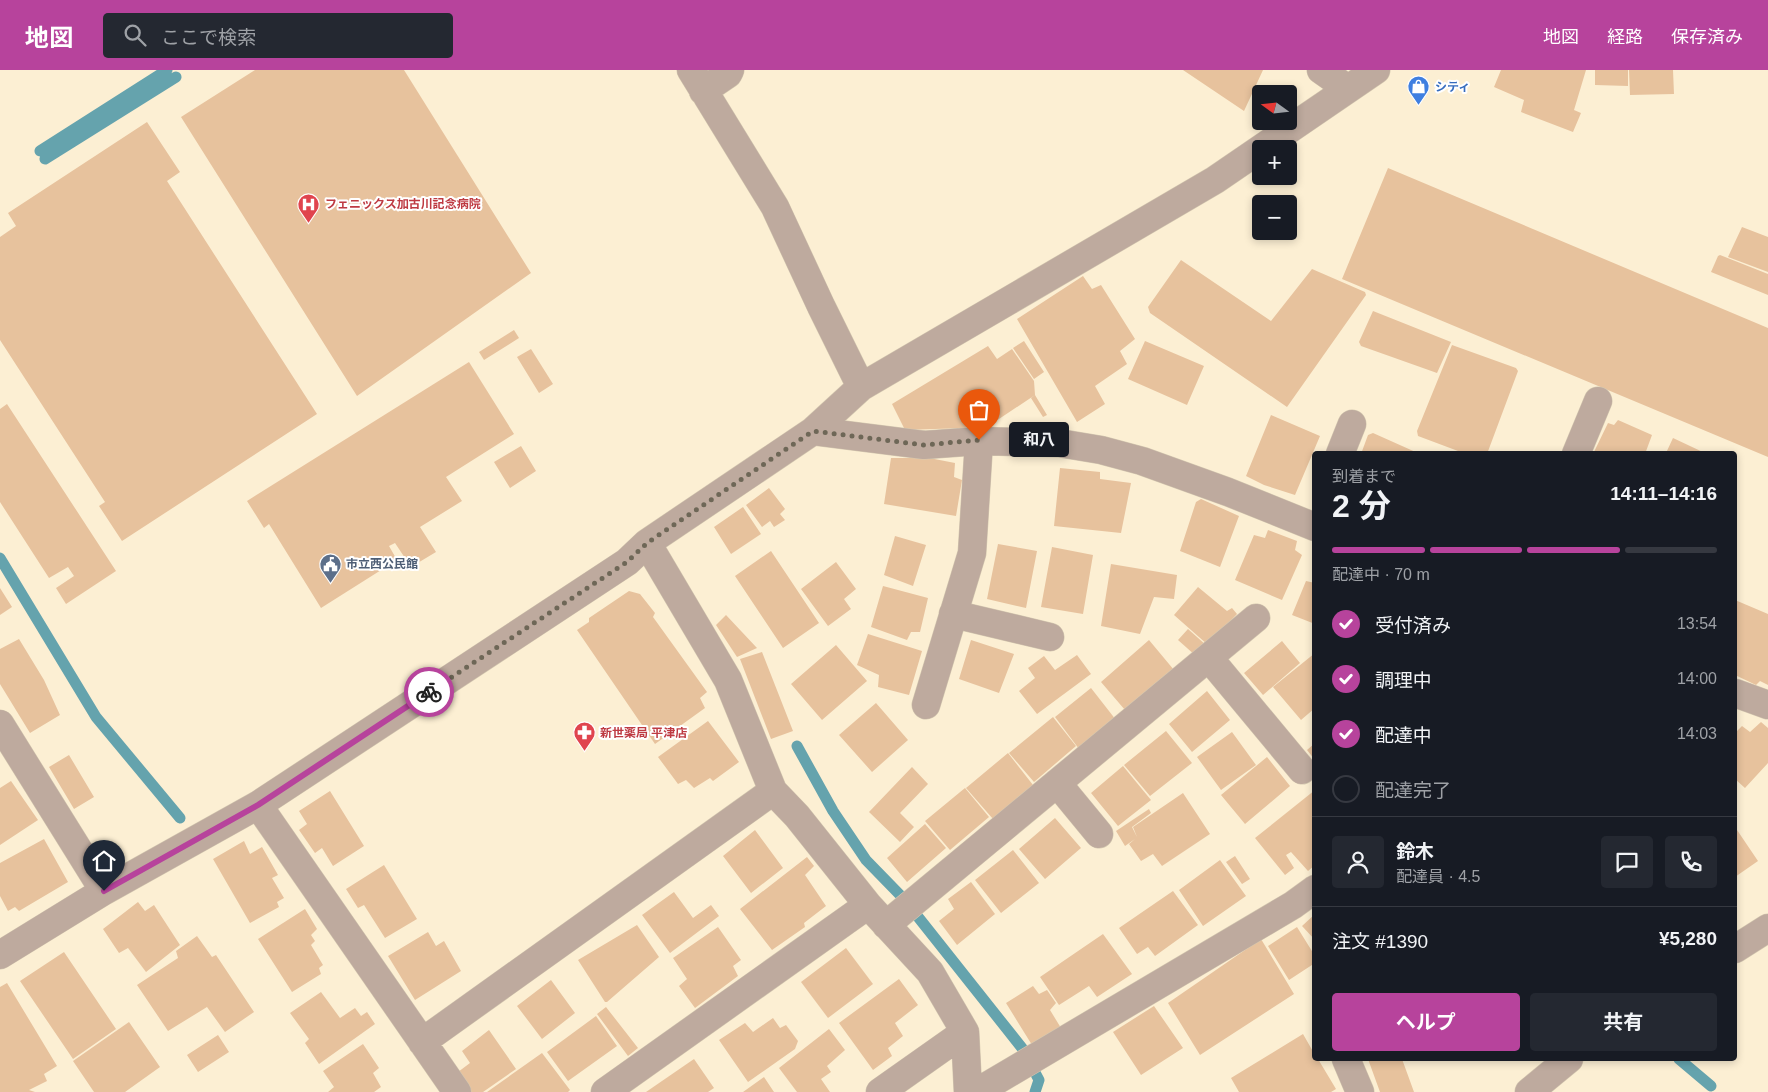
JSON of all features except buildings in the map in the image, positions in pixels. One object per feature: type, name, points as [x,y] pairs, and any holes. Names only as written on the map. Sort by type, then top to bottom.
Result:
[{"type":"street","points":[[730,70],[728,74],[697,80],[775,207],[821,306],[862,387]]},
{"type":"street","points":[[1321,70],[1348,89]]},
{"type":"street","points":[[0,955],[104,891],[258,805],[627,562],[647,543],[813,431],[862,387],[1215,180],[1376,70]]},
{"type":"street","points":[[1577,451],[1598,401]]},
{"type":"street","points":[[1341,451],[1352,424]]},
{"type":"street","points":[[813,431],[924,445],[979,440],[1059,443],[1109,452],[1151,464],[1312,521]]},
{"type":"street","points":[[926,705],[972,553],[979,440]]},
{"type":"street","points":[[647,543],[728,680],[773,791],[797,816],[868,905],[900,914],[930,972],[965,1032],[968,1092]]},
{"type":"street","points":[[953,614],[1050,637]]},
{"type":"street","points":[[900,914],[1256,618]]},
{"type":"street","points":[[1209,658],[1302,770]]},
{"type":"street","points":[[1737,694],[1768,705]]},
{"type":"street","points":[[0,724],[104,891]]},
{"type":"street","points":[[1057,783],[1099,834]]},
{"type":"street","points":[[422,1042],[773,791]]},
{"type":"street","points":[[258,805],[457,1092]]},
{"type":"street","points":[[977,1092],[1292,905],[1312,891]]},
{"type":"street","points":[[605,1092],[868,905]]},
{"type":"street","points":[[1737,948],[1768,928]]},
{"type":"street","points":[[880,1092],[965,1032]]},
{"type":"street","points":[[1347,1061],[1360,1092]]},
{"type":"street","points":[[1529,1092],[1567,1061]]},
{"type":"waterway","points":[[40,151],[167,70]]},
{"type":"waterway","points":[[45,159],[176,77]]},
{"type":"waterway","points":[[0,558],[96,717],[180,818]]},
{"type":"waterway","points":[[797,746],[833,811],[866,860],[903,898],[1022,1048],[1039,1080],[1035,1092]]},
{"type":"waterway","points":[[1681,1061],[1711,1086]]},
{"type":"way so far","points":[[429,692],[627,562],[647,543],[813,431],[924,445],[979,440]]},
{"type":"place","name":"シティ","points":[[1419,106]]},
{"type":"place","name":"フェニックス加古川記念病院","points":[[309,223]]},
{"type":"place","name":"和八","points":[[979,440]]},
{"type":"place","name":"市立西公民館","points":[[330,583]]},
{"type":"place","name":"新世薬局 平津店","points":[[584,752]]},
{"type":"route","points":[[104,891],[258,805],[429,692]]}]
